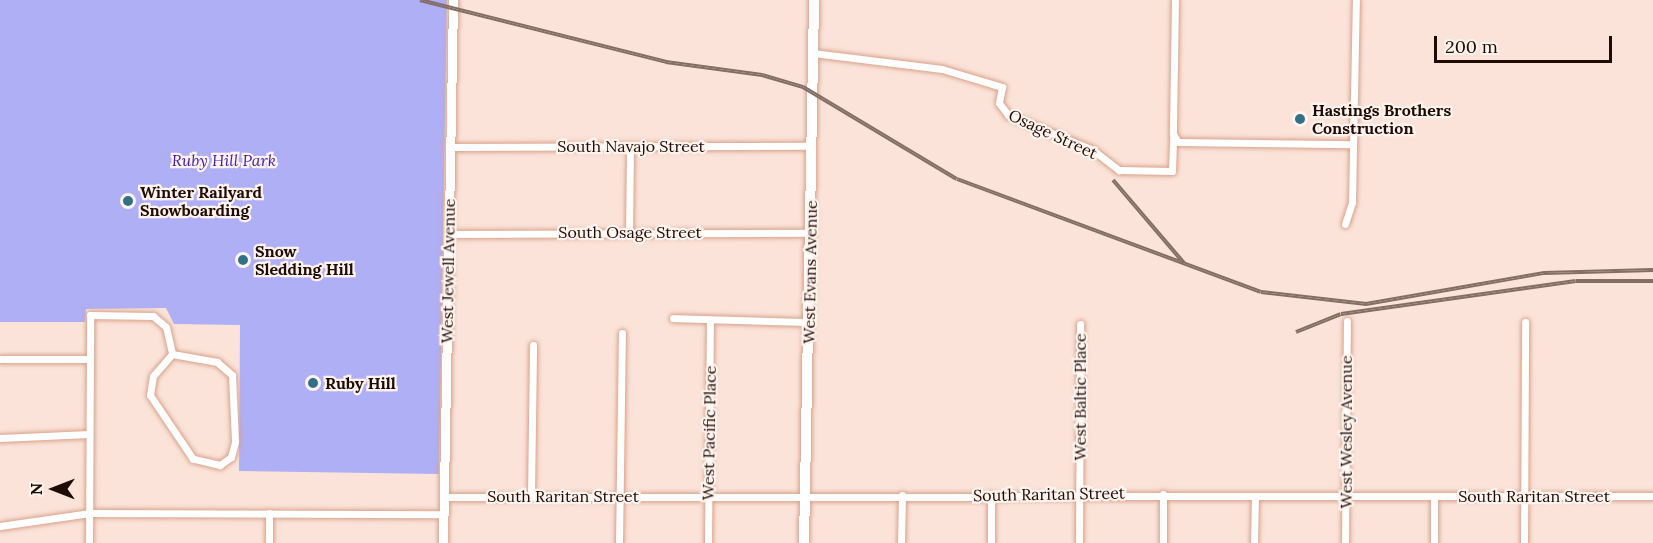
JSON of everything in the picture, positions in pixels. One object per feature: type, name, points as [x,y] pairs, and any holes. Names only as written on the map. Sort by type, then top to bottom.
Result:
[{"type":"main road","name":"West Evans Avenue","points":[[804,543],[814,0]]},
{"type":"street","name":"West Jewell Avenue","points":[[443,543],[453,0]]},
{"type":"street","points":[[1176,0],[1173,134],[1178,142],[1353,144]]},
{"type":"street","points":[[1345,224],[1351,211],[1356,0]]},
{"type":"street","name":"Osage Street","points":[[813,52],[942,69],[1002,87],[999,103],[1008,115],[1093,150],[1119,170],[1172,171],[1173,134]]},
{"type":"street","points":[[629,232],[630,146]]},
{"type":"street","name":"South Navajo Street","points":[[450,147],[812,146]]},
{"type":"street","name":"South Osage Street","points":[[449,234],[811,233]]},
{"type":"street","points":[[89,543],[90,315],[153,316],[166,327],[172,354]]},
{"type":"street","points":[[673,318],[710,322],[809,321]]},
{"type":"street","name":"West Wesley Avenue","points":[[1345,543],[1347,321]]},
{"type":"street","points":[[1524,543],[1525,321]]},
{"type":"street","name":"West Pacific Place","points":[[708,543],[710,322]]},
{"type":"street","name":"West Baltic Place","points":[[1079,543],[1080,324]]},
{"type":"street","points":[[619,543],[622,333]]},
{"type":"street","points":[[531,494],[533,345]]},
{"type":"street","points":[[172,354],[217,362],[232,375],[235,442],[231,457],[220,465],[193,459],[150,395],[153,376],[172,354]]},
{"type":"street","points":[[0,359],[89,359]]},
{"type":"street","points":[[0,438],[89,434]]},
{"type":"street","name":"South Raritan Street","points":[[444,497],[531,494],[1653,496]]},
{"type":"street","points":[[1163,494],[1163,543]]},
{"type":"street","points":[[901,543],[902,495]]},
{"type":"street","points":[[991,495],[991,543]]},
{"type":"street","points":[[1254,543],[1255,496]]},
{"type":"street","points":[[1434,496],[1434,543]]},
{"type":"street","points":[[0,525],[90,513],[444,514]]},
{"type":"street","points":[[269,513],[269,543]]},
{"type":"green space","name":"Ruby Hill Park","points":[[0,0],[447,0],[439,474],[239,471],[240,325],[174,324],[166,308],[86,309],[85,322],[0,322]]},
{"type":"railway","points":[[420,0],[666,62],[762,75],[803,87],[957,179],[1261,292],[1366,304],[1544,273],[1653,270]]},
{"type":"railway","points":[[1113,180],[1184,263]]},
{"type":"railway","points":[[1296,332],[1341,314],[1576,281],[1653,281]]},
{"type":"place","name":"Hastings Brothers Construction","points":[[1300,119]]},
{"type":"place","name":"Winter Railyard Snowboarding","points":[[128,201]]},
{"type":"place","name":"Snow Sledding Hill","points":[[243,260]]},
{"type":"place","name":"Ruby Hill","points":[[313,383]]}]
